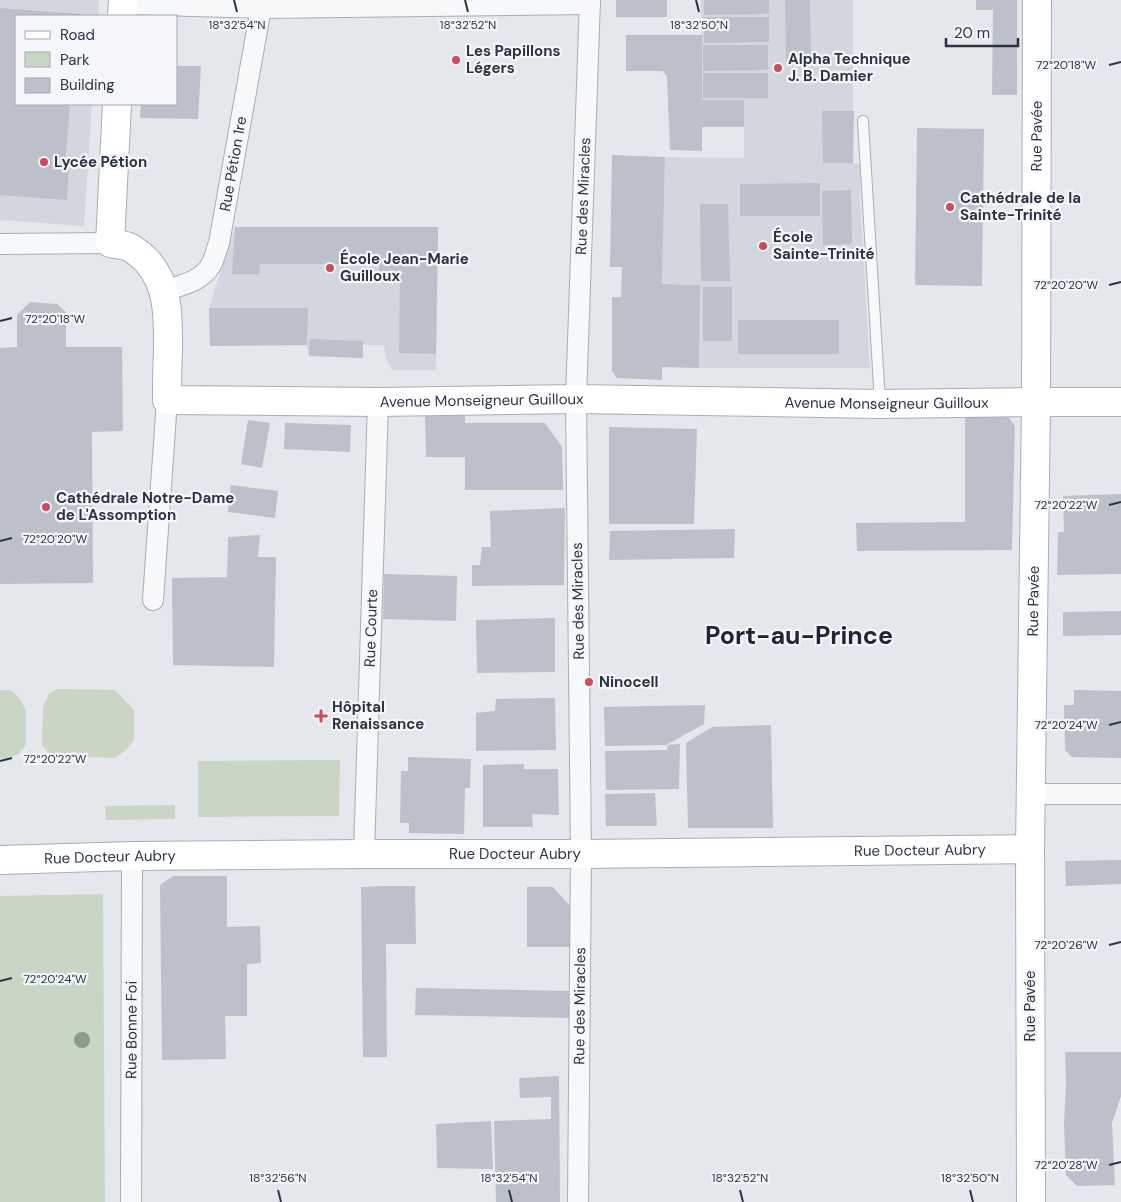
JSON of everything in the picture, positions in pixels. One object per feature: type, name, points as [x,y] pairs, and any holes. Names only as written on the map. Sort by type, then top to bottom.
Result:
[{"type":"street","name":"Rue Pavée","points":[[1031,1202],[1030,794],[1036,402],[1037,0]]},
{"type":"street","points":[[123,7],[261,8],[590,2]]},
{"type":"street","name":"Rue des Miracles","points":[[578,1202],[581,854],[576,399],[590,2]]},
{"type":"street","name":"Rue Pétion 1re","points":[[164,291],[190,282],[203,275],[212,264],[219,243],[261,8]]},
{"type":"street","points":[[110,243],[117,105]]},
{"type":"street","points":[[0,244],[110,243],[129,247],[142,256],[158,277],[164,291],[168,324],[167,400],[154,600]]},
{"type":"street","name":"Avenue Monseigneur Guilloux","points":[[167,400],[378,402],[576,399],[880,404],[1121,402]]},
{"type":"street","name":"Rue Courte","points":[[364,854],[378,402]]},
{"type":"street","points":[[1030,794],[1121,794]]},
{"type":"street","name":"Rue Docteur Aubry","points":[[0,860],[132,856],[1030,849]]},
{"type":"street","name":"Rue Bonne Foi","points":[[131,1202],[132,856]]},
{"type":"lane","points":[[863,121],[880,404]]},
{"type":"shaded area","name":"Lycée Pétion","points":[[0,0],[99,0],[98,15],[15,15],[15,105],[92,105],[84,226],[0,220]]},
{"type":"shaded area","name":"École Sainte-Trinité","points":[[701,0],[853,0],[853,163],[860,164],[860,198],[870,368],[699,368],[700,285],[662,284],[665,157],[744,158],[744,100],[702,100]]},
{"type":"shaded area","name":"École Jean-Marie Guilloux","points":[[235,227],[438,227],[436,370],[392,370],[386,359],[384,345],[363,345],[363,358],[309,356],[307,345],[210,346],[209,308]]},
{"type":"green space","points":[[58,689],[115,690],[134,710],[134,740],[125,751],[115,758],[57,756],[48,752],[42,745],[43,707],[49,694]]},
{"type":"green space","points":[[0,690],[11,690],[20,699],[26,711],[26,745],[18,754],[4,759],[0,758]]},
{"type":"green space","points":[[340,760],[339,816],[198,817],[198,761]]},
{"type":"green space","points":[[175,805],[175,819],[106,820],[105,806]]},
{"type":"green space","points":[[103,894],[105,1202],[0,1202],[0,896]]},
{"type":"building","points":[[616,0],[667,0],[667,17],[616,17]]},
{"type":"building","points":[[704,0],[769,0],[769,14],[704,15]]},
{"type":"building","points":[[785,0],[810,0],[811,61],[786,62]]},
{"type":"building","points":[[976,0],[1017,0],[1017,95],[992,95],[993,10],[976,10]]},
{"type":"building","points":[[0,8],[80,14],[15,15],[15,105],[70,105],[65,166],[69,166],[67,200],[0,195]]},
{"type":"building","points":[[704,17],[769,17],[769,42],[704,43]]},
{"type":"building","points":[[626,35],[702,35],[702,100],[744,100],[744,127],[702,127],[702,151],[670,150],[667,77],[663,71],[626,71]]},
{"type":"building","points":[[703,45],[768,45],[768,70],[703,71]]},
{"type":"building","points":[[178,66],[201,66],[198,119],[140,118],[141,105],[178,105]]},
{"type":"building","points":[[703,73],[768,73],[768,98],[703,98]]},
{"type":"building","points":[[822,111],[854,111],[853,163],[823,163]]},
{"type":"building","name":"Cathédrale de la Sainte-Trinité","points":[[917,128],[984,129],[982,286],[915,285]]},
{"type":"building","points":[[612,155],[665,157],[662,284],[700,285],[699,368],[662,367],[662,380],[617,378],[612,371],[612,297],[621,297],[622,267],[610,267]]},
{"type":"building","points":[[820,183],[820,216],[740,216],[740,184]]},
{"type":"building","points":[[851,190],[852,244],[823,245],[822,191]]},
{"type":"building","points":[[700,204],[728,204],[730,281],[701,281]]},
{"type":"building","points":[[235,227],[438,227],[436,354],[399,353],[400,275],[379,273],[379,264],[260,264],[259,274],[232,274]]},
{"type":"building","points":[[703,287],[732,287],[732,341],[703,341]]},
{"type":"building","name":"Cathédrale Notre-Dame de L'Assomption","points":[[30,302],[57,304],[66,312],[66,347],[122,347],[123,431],[92,432],[93,583],[0,584],[0,348],[17,347],[17,315]]},
{"type":"building","points":[[209,308],[308,308],[307,345],[210,346]]},
{"type":"building","points":[[738,320],[839,320],[839,354],[738,354]]},
{"type":"building","points":[[310,339],[363,341],[363,358],[309,356]]},
{"type":"building","points":[[1006,414],[1015,426],[1012,550],[857,551],[856,523],[965,522],[965,415]]},
{"type":"building","points":[[465,415],[465,423],[545,423],[562,447],[563,490],[465,490],[465,457],[426,457],[425,416]]},
{"type":"building","points":[[248,420],[270,423],[262,468],[241,464]]},
{"type":"building","points":[[285,423],[351,425],[350,452],[284,449]]},
{"type":"building","points":[[609,427],[697,429],[694,524],[609,524]]},
{"type":"building","points":[[231,485],[278,491],[275,518],[228,512]]},
{"type":"building","points":[[1121,494],[1121,574],[1057,575],[1058,532],[1064,532],[1063,496]]},
{"type":"building","points":[[565,508],[564,585],[472,586],[472,565],[480,565],[482,547],[491,547],[490,511]]},
{"type":"building","points":[[735,529],[734,558],[609,560],[610,531]]},
{"type":"building","points":[[260,535],[258,557],[276,557],[274,667],[173,665],[172,578],[227,577],[228,537]]},
{"type":"building","points":[[384,574],[457,576],[456,621],[383,619]]},
{"type":"building","points":[[1121,611],[1121,635],[1063,636],[1063,612]]},
{"type":"building","points":[[555,618],[555,672],[477,673],[476,620]]},
{"type":"building","points":[[1074,690],[1121,691],[1121,758],[1072,757],[1065,750],[1064,705],[1074,705]]},
{"type":"building","points":[[555,698],[556,750],[476,751],[476,713],[495,711],[496,699]]},
{"type":"building","points":[[705,705],[704,724],[666,745],[605,746],[604,707]]},
{"type":"building","points":[[771,725],[773,828],[688,828],[686,743],[712,727]]},
{"type":"building","points":[[680,744],[679,789],[606,790],[605,751],[667,750],[668,745]]},
{"type":"building","points":[[408,757],[471,759],[470,788],[465,788],[464,834],[409,833],[409,823],[400,823],[401,771],[408,771]]},
{"type":"building","points":[[524,764],[524,769],[558,769],[559,815],[532,814],[533,827],[483,827],[483,765]]},
{"type":"building","points":[[655,793],[657,826],[606,826],[605,794]]},
{"type":"building","points":[[1121,860],[1121,884],[1066,886],[1065,861]]},
{"type":"building","points":[[173,876],[227,876],[227,927],[260,926],[261,963],[247,964],[247,1016],[225,1016],[226,1059],[162,1060],[160,885]]},
{"type":"building","points":[[415,886],[416,944],[386,944],[387,1057],[363,1057],[361,887]]},
{"type":"building","points":[[527,887],[553,887],[571,907],[571,947],[527,947]]},
{"type":"building","points":[[416,988],[570,991],[570,1018],[415,1015]]},
{"type":"building","points":[[1065,1052],[1121,1052],[1121,1096],[1112,1123],[1115,1185],[1077,1186],[1066,1175],[1064,1124]]},
{"type":"building","points":[[559,1076],[560,1202],[496,1202],[494,1121],[551,1119],[551,1097],[520,1098],[519,1078]]},
{"type":"building","points":[[491,1121],[493,1169],[437,1168],[436,1124]]},
{"type":"place","name":"Les Papillons Légers","points":[[456,60]]},
{"type":"place","name":"Alpha Technique J. B. Damier","points":[[778,68]]},
{"type":"place","name":"Lycée Pétion","points":[[44,162]]},
{"type":"place","name":"Cathédrale de la Sainte-Trinité","points":[[950,207]]},
{"type":"place","name":"École Sainte-Trinité","points":[[763,246]]},
{"type":"place","name":"École Jean-Marie Guilloux","points":[[330,268]]},
{"type":"place","name":"Cathédrale Notre-Dame de L'Assomption","points":[[46,507]]},
{"type":"place","name":"Ninocell","points":[[589,682]]},
{"type":"place","name":"Hôpital Renaissance","points":[[321,716]]},
{"type":"district","name":"Port-au-Prince","points":[[799,635]]}]
